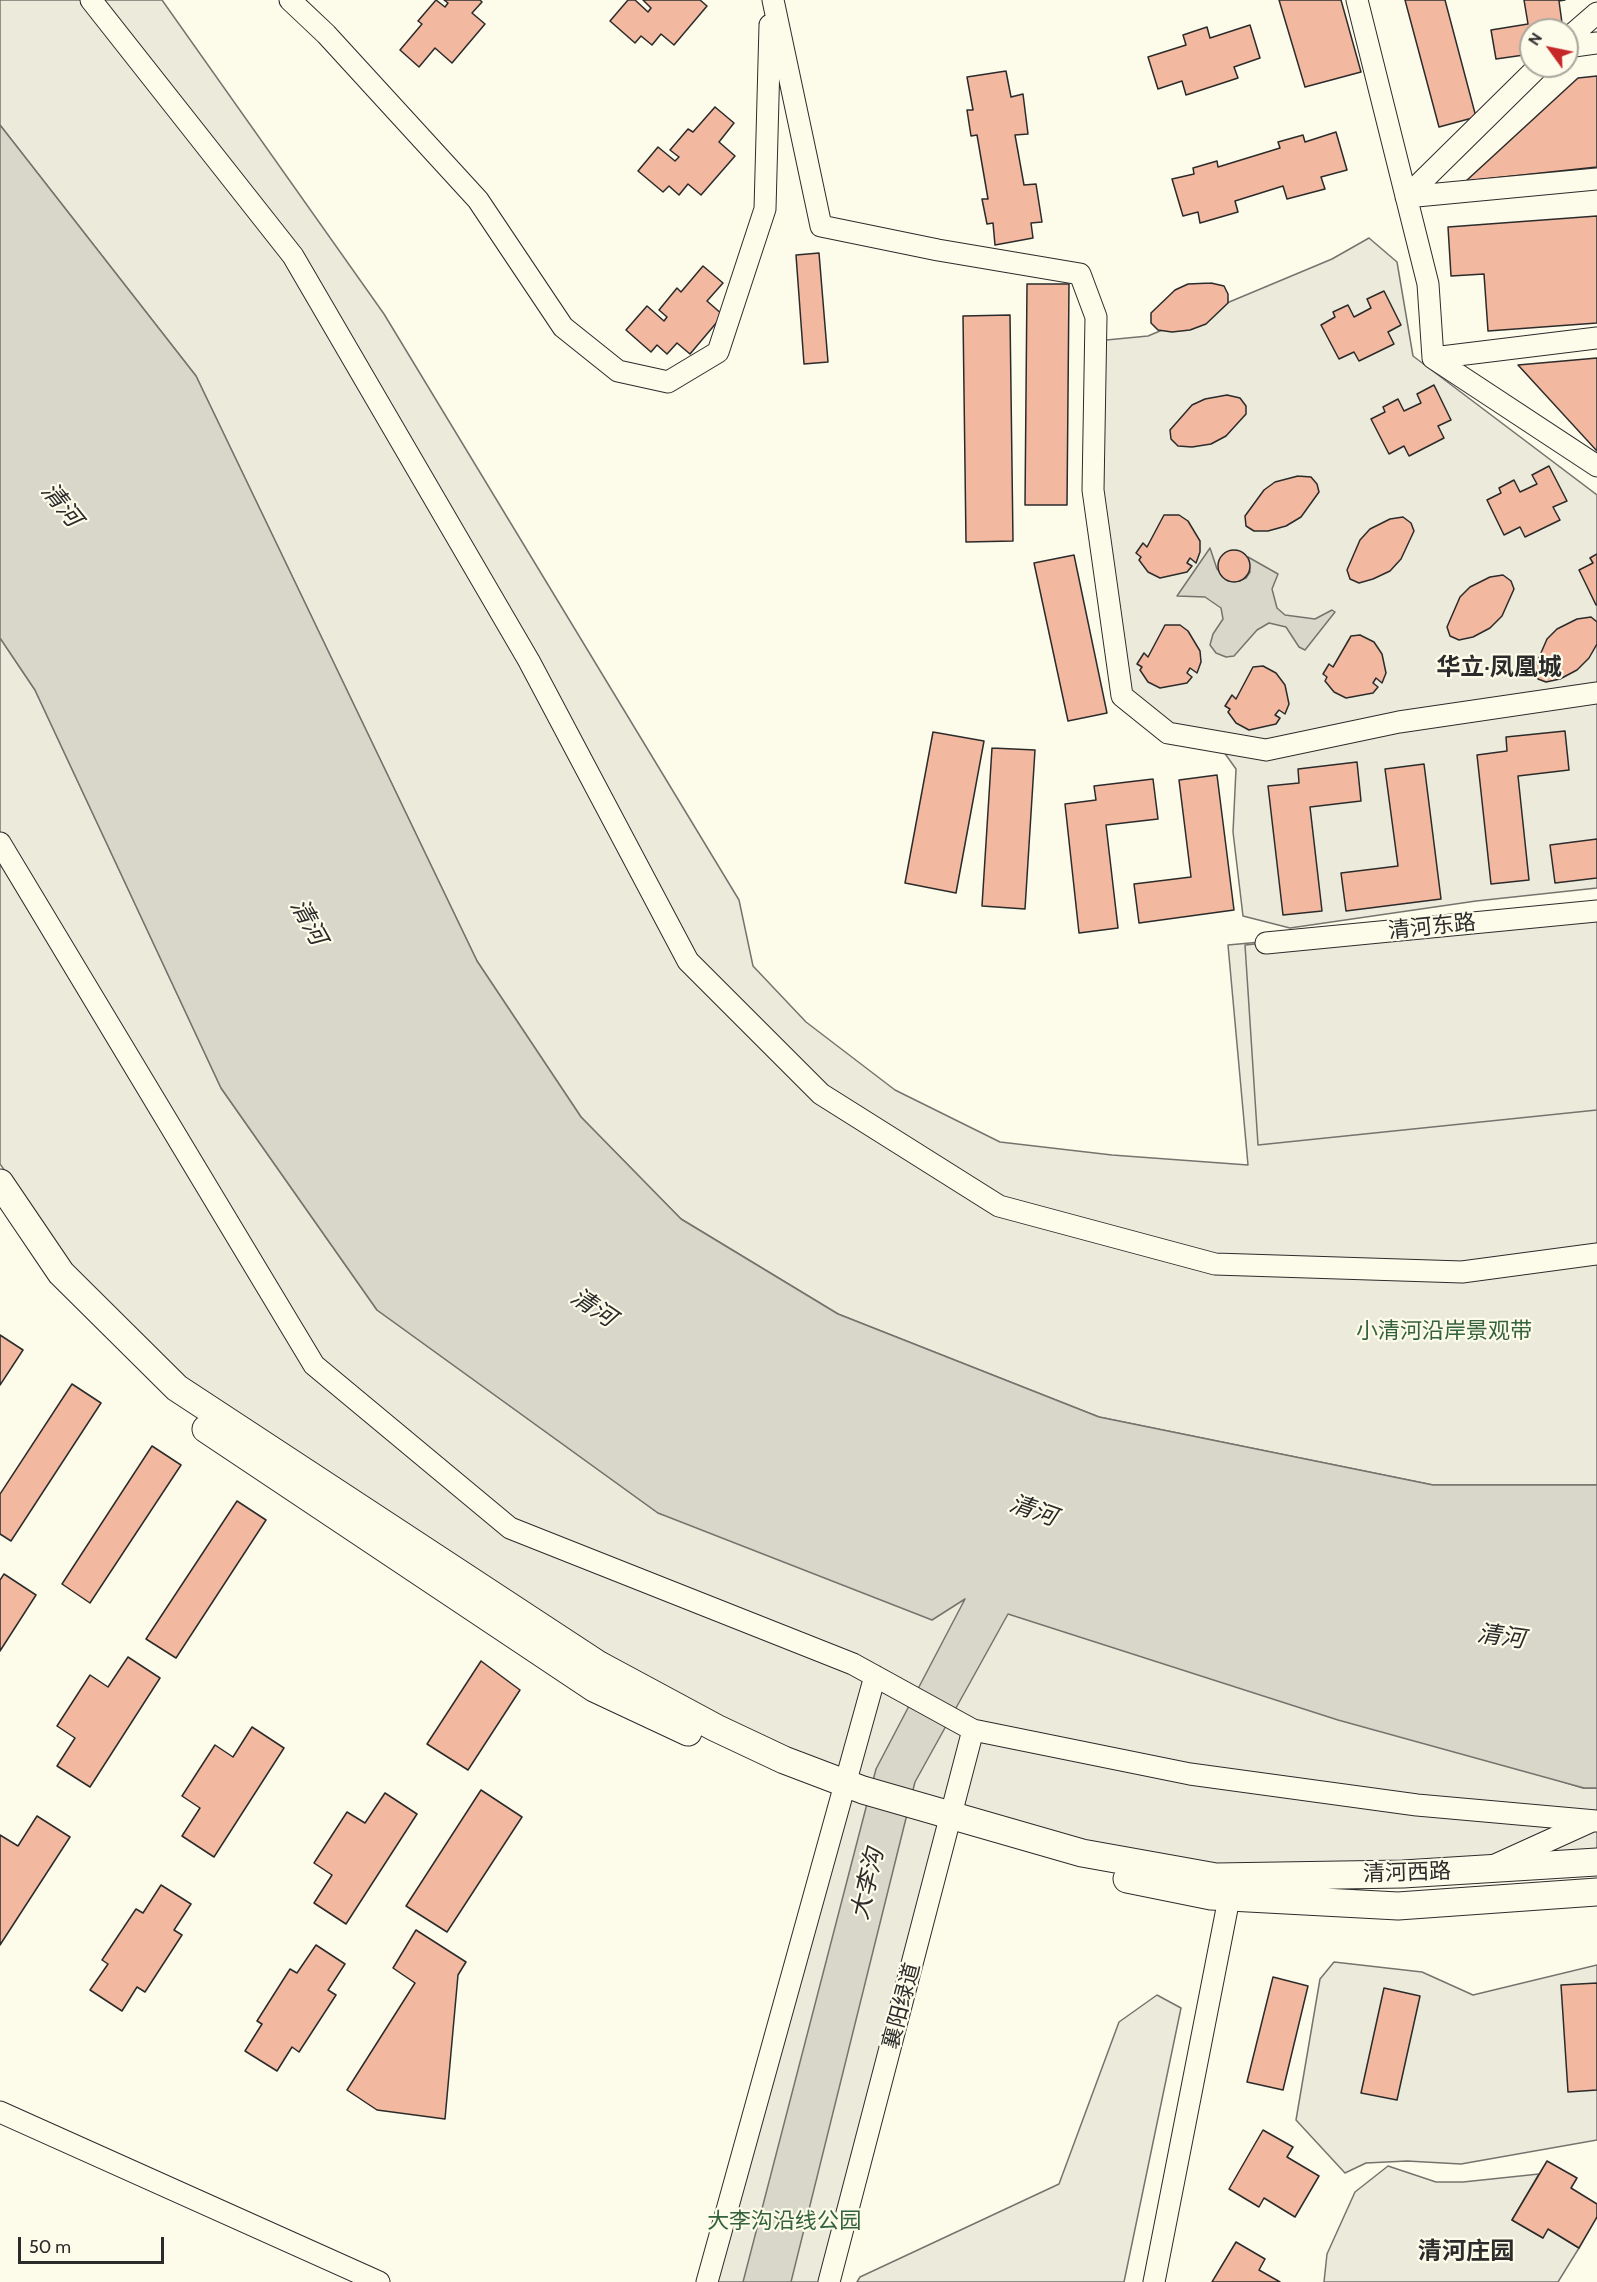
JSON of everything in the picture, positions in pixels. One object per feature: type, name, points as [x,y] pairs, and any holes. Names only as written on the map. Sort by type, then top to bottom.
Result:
[{"type":"main road","points":[[0,1183],[61,1273],[177,1388],[599,1665],[716,1728],[850,1794]]},
{"type":"main road","points":[[0,1213],[49,1286],[167,1403],[594,1688],[788,1779],[850,1794],[942,1823],[1226,1884],[1398,1906],[1597,1892]]},
{"type":"main road","name":"清河西路","points":[[1226,1884],[1597,1862]]},
{"type":"street","points":[[91,0],[100,8],[293,256],[529,661],[688,961],[821,1094],[999,1206],[1215,1264],[1462,1272],[1597,1254]]},
{"type":"street","points":[[290,0],[334,43],[478,200],[563,327],[618,371],[668,382],[718,352],[765,209],[772,0]]},
{"type":"street","points":[[772,0],[821,226],[938,250],[1080,274],[1096,317],[1093,490],[1122,696],[1168,733],[1266,750],[1399,723],[1597,693]]},
{"type":"street","points":[[1357,0],[1428,284],[1434,358]]},
{"type":"street","points":[[1579,29],[1597,14]]},
{"type":"street","points":[[1579,45],[1597,43]]},
{"type":"street","points":[[1406,198],[1527,78]]},
{"type":"street","points":[[1406,198],[1597,179]]},
{"type":"street","points":[[1434,358],[1597,338]]},
{"type":"street","points":[[1434,358],[1597,466]]},
{"type":"street","points":[[0,843],[314,1365],[510,1528],[853,1664],[966,1726],[1190,1774],[1417,1805],[1595,1821]]},
{"type":"street","name":"清河东路","points":[[1266,943],[1597,911]]},
{"type":"street","points":[[707,2282],[850,1794],[879,1678]]},
{"type":"street","name":"襄阳绿道","points":[[829,2282],[966,1726]]},
{"type":"street","points":[[1488,1869],[1595,1821]]},
{"type":"street","points":[[1154,2282],[1226,1884]]},
{"type":"street","points":[[0,2112],[379,2282]]},
{"type":"green space","name":"小清河沿岸景观带","points":[[0,0],[162,0],[384,314],[739,900],[753,966],[806,1022],[895,1090],[1000,1142],[1112,1155],[1248,1165],[1228,945],[1597,911],[1597,1485],[1433,1485],[1099,1417],[838,1314],[681,1219],[581,1117],[477,961],[196,376],[0,125]]},
{"type":"green space","points":[[1369,238],[1397,262],[1413,356],[1597,495],[1597,888],[1476,901],[1290,928],[1243,916],[1233,832],[1236,769],[1216,741],[1168,733],[1122,696],[1093,490],[1096,341],[1148,336],[1332,259]]},
{"type":"green space","name":"大李沟沿线公园","points":[[0,638],[35,690],[221,1088],[377,1310],[658,1513],[966,1598],[1583,1788],[1597,1788],[1597,1862],[1216,1877],[952,1817],[829,2282],[707,2282],[839,1799],[833,1789],[173,1395],[73,1269],[0,1164]]},
{"type":"green space","points":[[1334,1962],[1422,1972],[1473,1995],[1597,1965],[1597,2140],[1461,2164],[1407,2161],[1366,2163],[1345,2173],[1296,2120],[1320,1979]]},
{"type":"green space","points":[[1157,1995],[1181,2008],[1124,2282],[857,2282],[860,2277],[1059,2184],[1119,2022]]},
{"type":"green space","points":[[1388,2166],[1436,2182],[1463,2182],[1539,2174],[1512,2220],[1543,2238],[1548,2229],[1579,2248],[1558,2282],[1324,2282],[1327,2254],[1355,2192]]},
{"type":"shaded area","points":[[1597,911],[1597,1110],[1258,1145],[1245,945]]},
{"type":"water","points":[[0,125],[196,376],[477,961],[581,1117],[681,1219],[838,1314],[1099,1417],[1433,1485],[1597,1485],[1597,1788],[1584,1788],[1338,1720],[1008,1614],[915,1782],[791,2282],[743,2282],[876,1769],[965,1599],[932,1620],[658,1513],[377,1310],[221,1088],[35,690],[0,638]]},
{"type":"water","points":[[1210,548],[1217,569],[1229,581],[1246,578],[1250,572],[1248,557],[1278,574],[1272,589],[1277,608],[1285,615],[1315,619],[1332,610],[1335,612],[1305,650],[1299,647],[1286,627],[1269,623],[1257,630],[1234,656],[1226,657],[1216,653],[1210,645],[1213,634],[1223,619],[1221,608],[1205,597],[1177,596]]},
{"type":"building","points":[[436,0],[445,7],[448,3],[444,0],[480,0],[482,2],[472,13],[485,24],[452,63],[435,48],[419,67],[400,50],[422,24],[418,21]]},
{"type":"building","points":[[628,0],[635,0],[648,12],[651,8],[643,0],[700,0],[707,6],[674,45],[661,34],[652,45],[641,36],[635,43],[610,21]]},
{"type":"building","points":[[1279,0],[1341,0],[1361,72],[1305,87]]},
{"type":"building","points":[[1405,0],[1445,0],[1476,117],[1439,127]]},
{"type":"building","points":[[1524,0],[1565,0],[1559,1],[1561,18],[1527,18]]},
{"type":"building","points":[[1250,25],[1260,58],[1234,67],[1238,78],[1186,95],[1182,81],[1158,89],[1148,57],[1186,45],[1183,35],[1207,27],[1210,38]]},
{"type":"building","points":[[1519,25],[1519,56],[1496,59],[1491,30]]},
{"type":"building","points":[[1006,71],[1011,97],[1023,94],[1028,134],[1015,135],[1024,185],[1036,184],[1042,222],[1031,223],[1033,238],[995,245],[993,223],[987,224],[982,199],[988,199],[977,135],[971,136],[967,110],[973,110],[967,77]]},
{"type":"building","points":[[1597,76],[1597,167],[1466,181],[1578,78]]},
{"type":"building","points":[[715,107],[734,123],[719,142],[735,156],[701,195],[688,184],[679,195],[669,186],[663,192],[638,171],[658,147],[675,161],[679,157],[670,150],[688,129],[693,132]]},
{"type":"building","points":[[1336,132],[1347,170],[1321,177],[1325,189],[1287,199],[1283,186],[1235,201],[1238,212],[1200,223],[1198,212],[1183,216],[1172,179],[1194,174],[1193,168],[1217,161],[1218,167],[1280,148],[1278,142],[1303,135],[1305,142]]},
{"type":"building","points":[[1597,216],[1597,323],[1488,331],[1484,274],[1451,276],[1448,227]]},
{"type":"building","points":[[819,253],[828,362],[804,364],[796,255]]},
{"type":"building","points":[[703,266],[723,283],[707,301],[723,315],[690,354],[677,343],[667,354],[657,345],[651,352],[626,330],[647,306],[664,321],[667,317],[659,310],[677,288],[681,292]]},
{"type":"building","points":[[1211,283],[1224,286],[1228,294],[1228,303],[1206,324],[1190,330],[1172,332],[1158,330],[1151,323],[1151,313],[1175,290],[1188,284]]},
{"type":"building","points":[[1027,284],[1069,284],[1067,505],[1025,505]]},
{"type":"building","points":[[1384,291],[1401,325],[1388,332],[1394,344],[1359,361],[1354,352],[1339,359],[1321,325],[1335,317],[1333,312],[1348,305],[1354,317],[1371,308],[1367,299]]},
{"type":"building","points":[[1010,315],[1013,541],[966,542],[963,316]]},
{"type":"building","points":[[1597,358],[1597,451],[1518,365]]},
{"type":"building","points":[[1434,385],[1451,420],[1438,426],[1444,438],[1409,456],[1404,446],[1389,454],[1371,419],[1385,412],[1383,407],[1398,399],[1404,411],[1421,403],[1417,394]]},
{"type":"building","points":[[1227,395],[1240,398],[1246,406],[1246,414],[1226,436],[1211,444],[1192,447],[1178,446],[1171,439],[1170,430],[1192,405],[1205,399]]},
{"type":"building","points":[[1549,466],[1567,501],[1553,507],[1560,520],[1525,537],[1520,527],[1504,535],[1487,500],[1501,493],[1499,488],[1514,480],[1520,492],[1537,484],[1532,475]]},
{"type":"building","points":[[1298,476],[1311,477],[1317,484],[1319,492],[1301,517],[1286,526],[1268,531],[1254,531],[1246,526],[1245,516],[1264,490],[1275,482]]},
{"type":"building","points":[[1164,515],[1179,515],[1188,521],[1200,541],[1200,552],[1196,563],[1190,558],[1187,563],[1192,566],[1187,572],[1160,578],[1148,572],[1139,560],[1141,557],[1136,553],[1143,543],[1147,547]]},
{"type":"building","points":[[1403,517],[1411,523],[1414,531],[1401,559],[1390,571],[1373,579],[1359,583],[1350,579],[1347,570],[1360,540],[1370,529],[1390,519]]},
{"type":"building","points":[[1234,550],[1245,555],[1250,566],[1245,577],[1234,582],[1223,577],[1218,566],[1223,555]]},
{"type":"building","points":[[1597,554],[1596,605],[1579,570],[1593,563],[1590,558]]},
{"type":"building","points":[[1074,555],[1107,713],[1068,721],[1034,563]]},
{"type":"building","points":[[1503,575],[1511,581],[1514,589],[1502,616],[1490,628],[1473,637],[1459,640],[1450,636],[1447,627],[1460,597],[1470,587],[1490,577]]},
{"type":"building","points":[[1591,617],[1597,622],[1597,644],[1589,658],[1577,670],[1560,679],[1546,682],[1538,679],[1534,669],[1547,639],[1557,629],[1577,619]]},
{"type":"building","points":[[1165,625],[1180,625],[1188,631],[1200,651],[1201,662],[1197,673],[1190,668],[1187,673],[1192,677],[1187,683],[1160,688],[1148,682],[1140,670],[1142,667],[1137,664],[1144,653],[1148,657]]},
{"type":"building","points":[[1360,635],[1374,642],[1382,654],[1386,673],[1382,683],[1376,678],[1373,683],[1378,687],[1373,693],[1346,698],[1334,692],[1325,681],[1327,677],[1323,674],[1329,664],[1333,667],[1351,636]]},
{"type":"building","points":[[1263,666],[1276,673],[1285,685],[1289,704],[1285,714],[1279,710],[1275,715],[1280,718],[1276,724],[1249,730],[1236,723],[1228,712],[1230,709],[1225,706],[1232,695],[1236,699],[1253,667]]},
{"type":"building","points":[[1565,731],[1569,770],[1518,776],[1529,880],[1491,884],[1477,755],[1507,751],[1506,737]]},
{"type":"building","points":[[933,732],[984,741],[956,893],[905,883]]},
{"type":"building","points":[[992,748],[1035,750],[1025,909],[982,906]]},
{"type":"building","points":[[1357,762],[1361,801],[1310,807],[1322,911],[1283,915],[1268,786],[1299,783],[1298,769]]},
{"type":"building","points":[[1424,764],[1441,899],[1346,911],[1341,873],[1398,866],[1385,769]]},
{"type":"building","points":[[1217,775],[1234,910],[1139,923],[1134,884],[1191,877],[1179,780]]},
{"type":"building","points":[[1153,779],[1158,819],[1106,825],[1118,928],[1079,933],[1065,804],[1096,800],[1094,786]]},
{"type":"building","points":[[1597,839],[1597,878],[1555,883],[1550,845]]},
{"type":"building","points":[[0,1335],[23,1350],[0,1385]]},
{"type":"building","points":[[72,1384],[101,1403],[11,1541],[0,1534],[0,1494]]},
{"type":"building","points":[[152,1446],[181,1465],[90,1603],[62,1584]]},
{"type":"building","points":[[237,1501],[266,1520],[176,1658],[146,1639]]},
{"type":"building","points":[[4,1574],[36,1595],[0,1651],[0,1580]]},
{"type":"building","points":[[128,1657],[160,1678],[90,1787],[57,1766],[75,1738],[57,1726],[90,1675],[108,1687]]},
{"type":"building","points":[[481,1661],[520,1690],[468,1770],[427,1744]]},
{"type":"building","points":[[252,1727],[284,1748],[214,1857],[182,1836],[200,1808],[182,1796],[215,1745],[233,1757]]},
{"type":"building","points":[[481,1790],[522,1817],[447,1932],[406,1906]]},
{"type":"building","points":[[385,1793],[417,1814],[346,1924],[314,1903],[332,1875],[314,1863],[347,1812],[365,1823]]},
{"type":"building","points":[[37,1816],[70,1837],[0,1945],[0,1835],[18,1846]]},
{"type":"building","points":[[161,1885],[191,1904],[174,1930],[182,1935],[145,1992],[137,1987],[122,2011],[90,1990],[108,1964],[102,1960],[136,1909],[143,1913]]},
{"type":"building","points":[[416,1930],[466,1962],[458,1975],[445,2119],[377,2110],[347,2090],[415,1983],[393,1968]]},
{"type":"building","points":[[316,1945],[345,1964],[328,1990],[336,1995],[299,2052],[292,2047],[277,2071],[245,2051],[262,2024],[257,2021],[290,1969],[297,1973]]},
{"type":"building","points":[[1273,1977],[1308,1986],[1283,2090],[1247,2082]]},
{"type":"building","points":[[1597,1983],[1597,2090],[1568,2092],[1561,1985]]},
{"type":"building","points":[[1384,1988],[1420,1996],[1397,2100],[1361,2093]]},
{"type":"building","points":[[1263,2130],[1293,2147],[1287,2157],[1319,2176],[1295,2217],[1264,2198],[1259,2207],[1229,2189]]},
{"type":"building","points":[[1547,2161],[1577,2178],[1571,2188],[1597,2204],[1597,2217],[1579,2248],[1548,2229],[1543,2238],[1512,2220]]},
{"type":"building","points":[[1236,2242],[1265,2259],[1259,2270],[1280,2282],[1212,2282]]},
{"type":"district","name":"华立·凤凰城","points":[[1499,668]]},
{"type":"district","name":"清河庄园","points":[[1466,2252]]},
{"type":"water label","name":"清河","points":[[61,505]]},
{"type":"water label","name":"清河","points":[[308,922]]},
{"type":"water label","name":"清河","points":[[593,1308]]},
{"type":"water label","name":"清河","points":[[1033,1511]]},
{"type":"water label","name":"清河","points":[[1501,1637]]},
{"type":"water label","name":"大李沟","points":[[868,1884]]}]
